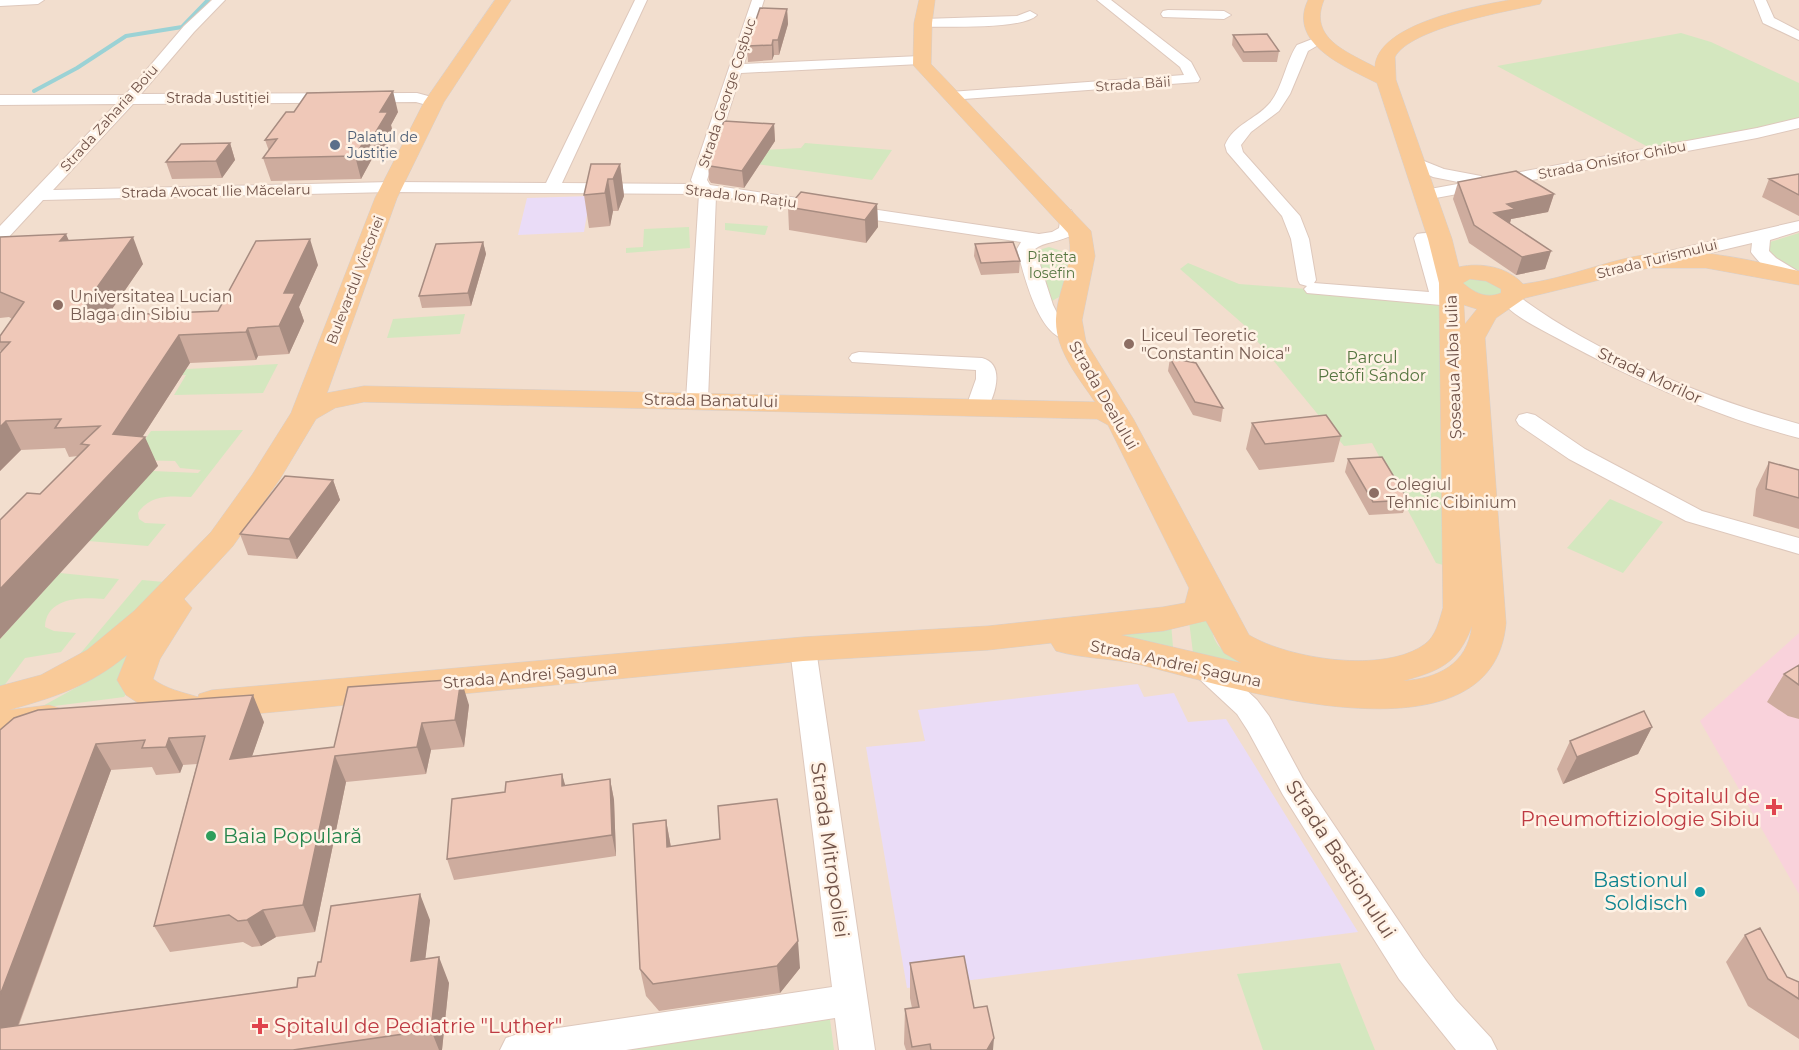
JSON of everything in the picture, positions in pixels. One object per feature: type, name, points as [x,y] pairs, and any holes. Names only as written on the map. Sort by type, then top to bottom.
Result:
[{"type":"main road","name":"Bulevardul Victoriei","points":[[185,707],[146,694],[138,687],[135,680],[143,657],[206,559],[265,479],[305,413],[331,339],[391,187],[435,102],[503,0]]},
{"type":"main road","points":[[920,60],[927,0]]},
{"type":"main road","points":[[1330,45],[1367,51],[1393,45],[1418,31],[1438,24],[1534,0]]},
{"type":"main road","points":[[1314,2],[1311,26],[1330,45],[1385,72],[1393,45]]},
{"type":"main road","name":"Strada Dealului","points":[[920,60],[950,96],[1065,214],[1078,231],[1084,248],[1068,321],[1070,335],[1119,419],[1236,644],[1244,650],[1278,664],[1323,670]]},
{"type":"main road","name":"Șoseaua Alba Iulia","points":[[1323,670],[1371,673],[1410,667],[1425,662],[1448,642],[1460,608],[1446,291],[1439,234],[1385,72]]},
{"type":"main road","points":[[1439,234],[1473,260],[1506,292]]},
{"type":"main road","points":[[1648,262],[1699,259],[1798,278]]},
{"type":"main road","name":"Strada Turismului","points":[[1506,292],[1538,289],[1648,262]]},
{"type":"main road","points":[[1446,291],[1455,275],[1470,272],[1506,292]]},
{"type":"main road","name":"Șoseaua Alba Iulia","points":[[1292,688],[1357,696],[1424,692],[1449,685],[1463,677],[1482,655],[1487,640],[1488,600],[1472,338],[1479,320],[1506,292]]},
{"type":"main road","name":"Strada Banatului","points":[[305,413],[327,401],[364,394],[1096,410],[1119,419]]},
{"type":"main road","name":"Bulevardul Victoriei","points":[[0,699],[52,685],[99,659],[140,624],[206,559]]},
{"type":"main road","name":"Strada Andrei Șaguna","points":[[0,725],[803,649],[988,638],[1192,614],[1202,607],[1206,588]]},
{"type":"main road","name":"Strada Andrei Șaguna","points":[[988,638],[1094,643],[1292,688]]},
{"type":"street","points":[[0,2],[38,0]]},
{"type":"street","name":"Strada Zaharia Boiu","points":[[0,236],[129,99],[189,29],[219,0]]},
{"type":"street","points":[[552,188],[641,0]]},
{"type":"street","name":"Strada George Coșbuc","points":[[697,400],[708,195],[699,180],[758,0]]},
{"type":"street","name":"Strada Băii","points":[[950,96],[1193,79],[1186,65],[1102,0]]},
{"type":"street","points":[[1168,14],[1226,21],[1226,13],[1220,0]]},
{"type":"street","points":[[1760,0],[1768,20],[1799,36]]},
{"type":"street","points":[[923,23],[1019,20],[1030,15]]},
{"type":"street","points":[[1330,45],[1302,48],[1277,104],[1264,117],[1238,135],[1233,145],[1236,156],[1269,188],[1291,216],[1296,226],[1311,284],[1446,291]]},
{"type":"street","points":[[736,69],[920,60]]},
{"type":"street","name":"Strada Justiției","points":[[0,100],[417,97],[435,102]]},
{"type":"street","name":"Strada Onisifor Ghibu","points":[[1425,195],[1799,123]]},
{"type":"street","points":[[1414,162],[1459,178],[1485,181],[1513,178]]},
{"type":"street","name":"Strada Ion Rațiu","points":[[391,187],[704,189],[1039,239],[1057,237],[1068,230],[1069,222],[1065,214]]},
{"type":"street","name":"Strada Avocat Ilie Măcelaru","points":[[40,195],[391,187]]},
{"type":"street","name":"Strada Turismului","points":[[1648,262],[1799,226]]},
{"type":"street","points":[[1768,232],[1761,238],[1760,252],[1769,262],[1798,278]]},
{"type":"street","points":[[1039,239],[1026,246],[1043,305],[1049,316],[1070,335]]},
{"type":"street","name":"Strada Morilor","points":[[1506,292],[1574,339],[1651,378],[1729,410],[1799,431]]},
{"type":"street","points":[[859,358],[982,364],[987,369],[986,379],[977,407]]},
{"type":"street","points":[[1527,420],[1577,454],[1694,516],[1799,546]]},
{"type":"street","name":"Strada Mitropoliei","points":[[803,649],[857,1050]]},
{"type":"street","name":"Strada Bastionului","points":[[1205,668],[1246,707],[1259,724],[1293,787],[1411,968],[1444,1011],[1479,1050]]},
{"type":"street","points":[[518,1050],[851,1000]]},
{"type":"shaded area","points":[[0,0],[1799,0],[1799,1050],[0,1050]]},
{"type":"shaded area","points":[[590,196],[584,232],[518,235],[527,198]]},
{"type":"shaded area","name":"Spitalul de Pneumoftiziologie Sibiu","points":[[1799,633],[1799,894],[1700,721]]},
{"type":"shaded area","points":[[1138,684],[1144,697],[1174,693],[1188,722],[1226,719],[1358,932],[907,988],[866,747],[925,741],[918,710]]},
{"type":"green space","points":[[1681,33],[1711,42],[1799,83],[1799,119],[1780,126],[1652,149],[1497,66]]},
{"type":"green space","points":[[805,143],[892,150],[872,180],[756,164],[763,150],[801,148]]},
{"type":"green space","points":[[725,223],[768,226],[765,235],[725,230]]},
{"type":"green space","points":[[689,227],[690,248],[626,253],[626,248],[643,247],[644,229]]},
{"type":"green space","points":[[1799,233],[1799,270],[1783,267],[1767,251],[1770,242]]},
{"type":"green space","name":"Piațeta Iosefin","points":[[1049,247],[1071,254],[1072,258],[1059,297],[1052,301],[1047,300],[1035,251]]},
{"type":"green space","name":"Parcul Petőfi Sándor","points":[[1188,263],[1239,284],[1441,299],[1454,568],[1436,563],[1372,443],[1344,446],[1243,324],[1180,269]]},
{"type":"green space","points":[[1467,277],[1499,283],[1503,293],[1485,296],[1475,293],[1461,282]]},
{"type":"green space","points":[[465,314],[460,334],[387,338],[393,319]]},
{"type":"green space","points":[[278,364],[263,393],[174,395],[186,375],[58,379],[60,376]]},
{"type":"green space","points":[[243,430],[191,497],[176,496],[155,499],[138,513],[139,519],[145,523],[166,524],[148,546],[88,541],[153,471],[198,473],[201,470],[180,468],[175,461],[130,460],[151,431]]},
{"type":"green space","points":[[1610,499],[1663,522],[1623,573],[1567,548]]},
{"type":"green space","points":[[60,573],[119,579],[104,599],[76,599],[58,604],[47,617],[45,627],[54,631],[76,633],[61,652],[25,658],[0,691],[0,639]]},
{"type":"green space","points":[[142,580],[164,582],[153,598],[74,661]]},
{"type":"green space","points":[[1211,615],[1211,625],[1218,645],[1244,664],[1193,653],[1189,621]]},
{"type":"green space","points":[[1171,623],[1173,647],[1113,634]]},
{"type":"green space","points":[[130,648],[124,697],[39,708],[90,680]]},
{"type":"green space","points":[[1340,963],[1375,1050],[1263,1050],[1237,974]]},
{"type":"green space","points":[[829,1012],[834,1050],[575,1050]]},
{"type":"building","points":[[760,8],[787,9],[778,40],[773,40],[772,45],[747,46]]},
{"type":"building","points":[[1267,34],[1279,51],[1244,52],[1233,35]]},
{"type":"building","points":[[393,91],[380,112],[388,112],[374,135],[368,135],[355,156],[263,158],[277,139],[265,140],[286,112],[294,112],[307,93]]},
{"type":"building","points":[[724,121],[774,124],[742,171],[710,166],[708,163]]},
{"type":"building","points":[[230,143],[216,161],[166,162],[181,144]]},
{"type":"building","points":[[591,164],[620,164],[613,179],[608,179],[605,193],[584,195]]},
{"type":"building","points":[[1516,171],[1554,194],[1507,204],[1515,209],[1494,213],[1551,251],[1522,257],[1474,225],[1458,182]]},
{"type":"building","points":[[1799,174],[1799,195],[1769,179]]},
{"type":"building","points":[[801,192],[877,204],[865,220],[788,207]]},
{"type":"building","points":[[66,234],[60,241],[133,237],[76,317],[218,311],[256,241],[310,239],[284,293],[295,293],[279,326],[248,328],[246,332],[179,335],[113,434],[145,437],[0,589],[0,520],[27,493],[40,494],[89,445],[81,444],[100,426],[55,428],[61,419],[6,421],[0,427],[0,353],[10,342],[0,342],[0,336],[24,302],[0,292],[0,237]]},
{"type":"building","points":[[483,242],[468,293],[419,296],[436,244]]},
{"type":"building","points":[[1013,242],[1020,261],[981,263],[975,244]]},
{"type":"building","points":[[1170,358],[1196,363],[1223,408],[1195,402]]},
{"type":"building","points":[[1326,415],[1341,436],[1265,444],[1252,423]]},
{"type":"building","points":[[1382,457],[1408,500],[1373,502],[1348,459]]},
{"type":"building","points":[[1769,462],[1799,470],[1799,498],[1766,489]]},
{"type":"building","points":[[285,476],[333,480],[289,539],[240,534]]},
{"type":"building","points":[[1799,665],[1799,685],[1784,674]]},
{"type":"building","points":[[461,679],[455,720],[422,723],[417,747],[335,756],[303,905],[263,910],[247,920],[238,921],[229,915],[154,926],[205,736],[169,738],[166,747],[142,748],[145,740],[96,744],[0,995],[0,730],[14,718],[38,710],[253,695],[230,759],[334,747],[348,687]]},
{"type":"building","points":[[1644,711],[1652,727],[1577,757],[1570,741]]},
{"type":"building","points":[[562,774],[562,786],[610,779],[612,835],[447,859],[452,799],[505,792],[506,782]]},
{"type":"building","points":[[777,799],[798,941],[777,966],[653,984],[640,969],[633,824],[666,820],[667,847],[720,839],[718,806]]},
{"type":"building","points":[[420,894],[411,961],[439,957],[431,1030],[293,1050],[0,1050],[0,1028],[297,987],[298,978],[315,976],[318,962],[321,962],[331,906]]},
{"type":"building","points":[[1760,928],[1787,977],[1799,982],[1799,999],[1768,979],[1745,935]]},
{"type":"building","points":[[964,956],[974,1008],[987,1006],[994,1038],[987,1050],[931,1050],[930,1044],[912,1047],[905,1009],[919,1007],[910,963]]},
{"type":"waterway","points":[[34,91],[77,68],[126,36],[182,27],[208,0]]},
{"type":"place","name":"Palatul de Justiție","points":[[335,145]]},
{"type":"place","name":"Universitatea Lucian Blaga din Sibiu","points":[[58,305]]},
{"type":"place","name":"Liceul Teoretic \"Constantin Noica\"","points":[[1129,344]]},
{"type":"place","name":"Colegiul Tehnic Cibinium","points":[[1374,493]]},
{"type":"place","name":"Spitalul de Pneumoftiziologie Sibiu","points":[[1774,807]]},
{"type":"place","name":"Baia Populară","points":[[211,836]]},
{"type":"place","name":"Bastionul Soldisch","points":[[1700,892]]},
{"type":"place","name":"Spitalul de Pediatrie \"Luther\"","points":[[260,1026]]}]
